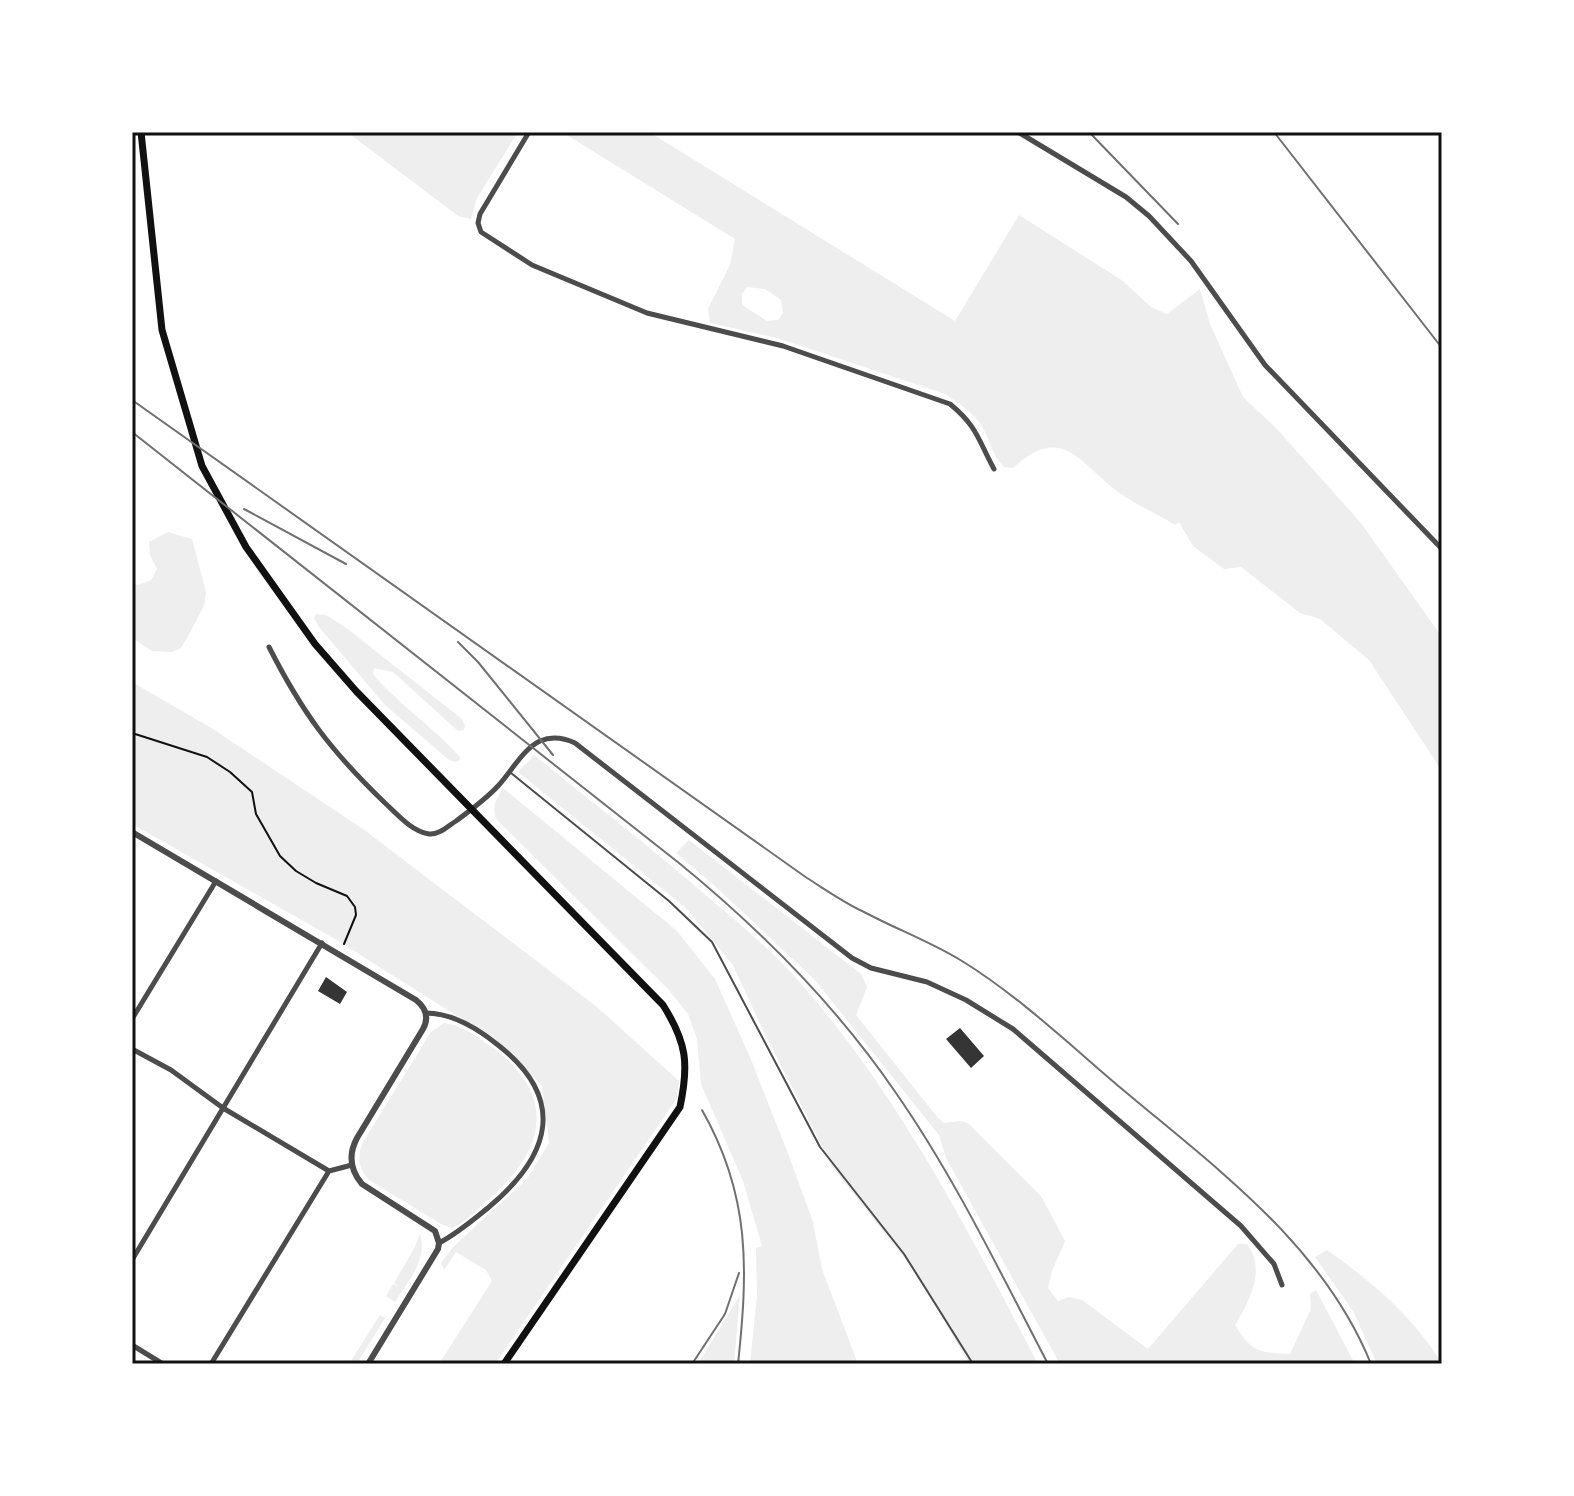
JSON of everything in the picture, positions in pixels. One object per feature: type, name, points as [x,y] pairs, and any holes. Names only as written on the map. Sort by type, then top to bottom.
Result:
[{"type":"main road","points":[[141,132],[162,330],[202,466],[246,547],[315,644],[356,691],[663,1005],[678,1028],[685,1051],[686,1078],[680,1107],[504,1364]]},
{"type":"street","points":[[529,132],[480,214],[478,223],[481,232],[532,265],[647,313],[783,346],[950,404],[978,432],[994,469]]},
{"type":"street","points":[[1018,132],[1126,197],[1149,216],[1191,261],[1265,365],[1442,549]]},
{"type":"street","points":[[269,647],[292,693],[345,764],[408,824],[430,834],[440,832],[472,809],[541,740],[558,738],[575,743],[852,958],[871,968],[938,987],[1013,1029],[1241,1226],[1274,1264],[1282,1285]]},
{"type":"street","points":[[132,832],[416,1000],[426,1013],[423,1029],[354,1144],[352,1165],[362,1184],[431,1227],[439,1243],[436,1254],[368,1364]]},
{"type":"street","points":[[132,1019],[217,880]]},
{"type":"street","points":[[132,1260],[322,943]]},
{"type":"street","points":[[426,1013],[442,1013],[488,1037],[520,1065],[539,1092],[544,1115],[542,1137],[527,1167],[498,1199],[458,1233],[439,1243]]},
{"type":"street","points":[[132,1049],[171,1070],[223,1108],[329,1171]]},
{"type":"street","points":[[211,1364],[329,1171],[352,1165]]},
{"type":"street","points":[[132,1345],[163,1364]]},
{"type":"lane","points":[[510,772],[669,901],[712,942],[820,1147],[904,1254],[973,1364]]},
{"type":"path","points":[[132,733],[207,757],[252,792],[256,814],[280,856],[296,871],[316,883],[347,896],[355,907],[356,915],[344,944]]},
{"type":"shaded area","points":[[347,132],[518,132],[477,198],[471,219],[458,216]]},
{"type":"shaded area","points":[[562,132],[649,132],[955,321],[1019,215],[1123,281],[1151,307],[1167,314],[1200,289],[1210,324],[1243,397],[1276,428],[1361,523],[1442,637],[1442,771],[1369,660],[1320,619],[1300,613],[1241,567],[1224,569],[1193,546],[1179,522],[1175,525],[1128,498],[1071,453],[1059,448],[1046,448],[1031,454],[1013,468],[1004,467],[980,423],[945,394],[777,338],[710,323],[708,309],[730,265],[735,239]],"holes":[[[747,287],[765,289],[781,300],[783,313],[778,320],[767,321],[742,305],[742,294]]]},
{"type":"shaded area","points":[[168,532],[192,539],[206,592],[204,606],[181,648],[172,652],[152,651],[132,638],[132,583],[138,585],[151,580],[157,569],[150,555],[149,542]]},
{"type":"shaded area","points":[[316,614],[326,615],[345,627],[462,719],[464,730],[458,731],[393,672],[374,668],[373,674],[383,685],[449,745],[460,760],[449,760],[385,705],[319,627],[314,618]]},
{"type":"shaded area","points":[[132,682],[213,729],[363,829],[597,1007],[679,1081],[677,1098],[495,1364],[439,1364],[492,1281],[486,1270],[456,1252],[444,1270],[441,1263],[454,1246],[527,1179],[549,1143],[542,1086],[500,1043],[335,939],[132,824]]},
{"type":"shaded area","points":[[534,755],[754,936],[797,979],[867,1068],[899,1116],[958,1213],[1038,1364],[969,1364],[918,1275],[833,1168],[733,965],[686,908],[518,772]]},
{"type":"shaded area","points":[[503,788],[677,931],[715,979],[789,1156],[813,1222],[822,1269],[858,1364],[750,1364],[757,1295],[756,1248],[762,1246],[743,1181],[701,1084],[697,1039],[688,1014],[668,989],[497,820],[494,807]]},
{"type":"shaded area","points":[[689,840],[861,974],[867,987],[856,1015],[938,1118],[944,1123],[962,1121],[969,1124],[1041,1196],[1065,1241],[1048,1288],[1058,1301],[1069,1297],[1082,1300],[1148,1349],[1238,1244],[1247,1244],[1256,1264],[1256,1275],[1250,1296],[1235,1325],[1246,1341],[1263,1351],[1290,1354],[1311,1309],[1310,1294],[1316,1290],[1355,1364],[1060,1364],[946,1158],[939,1135],[815,980],[676,853]]},
{"type":"shaded area","points":[[444,1023],[476,1036],[514,1066],[527,1084],[535,1103],[537,1122],[524,1160],[510,1179],[467,1219],[452,1228],[369,1180],[359,1157],[363,1142],[431,1032]]},
{"type":"shaded area","points":[[420,1234],[419,1261],[395,1302],[386,1296],[393,1284],[400,1288],[394,1283]]},
{"type":"shaded area","points":[[1327,1250],[1391,1301],[1419,1331],[1442,1364],[1377,1364],[1353,1311],[1315,1257]]},
{"type":"shaded area","points":[[740,1295],[734,1364],[698,1364]]},
{"type":"shaded area","points":[[380,1315],[385,1318],[357,1364],[349,1364]]},
{"type":"building","points":[[326,977],[347,992],[340,1004],[318,991]]},
{"type":"building","points":[[960,1028],[984,1056],[971,1068],[946,1039]]},
{"type":"railway","points":[[1089,132],[1178,224]]},
{"type":"railway","points":[[1274,132],[1442,348]]},
{"type":"railway","points":[[132,400],[807,878],[849,905],[962,961],[1024,1006],[1264,1212],[1325,1282],[1350,1321],[1371,1364]]},
{"type":"railway","points":[[132,432],[679,863],[796,970],[848,1029],[918,1125],[976,1226],[1048,1364]]},
{"type":"railway","points":[[244,509],[346,564]]},
{"type":"railway","points":[[458,642],[478,662],[553,755]]},
{"type":"railway","points":[[702,1110],[718,1142],[738,1203],[744,1265],[738,1364]]},
{"type":"railway","points":[[692,1364],[725,1314],[739,1273]]}]
